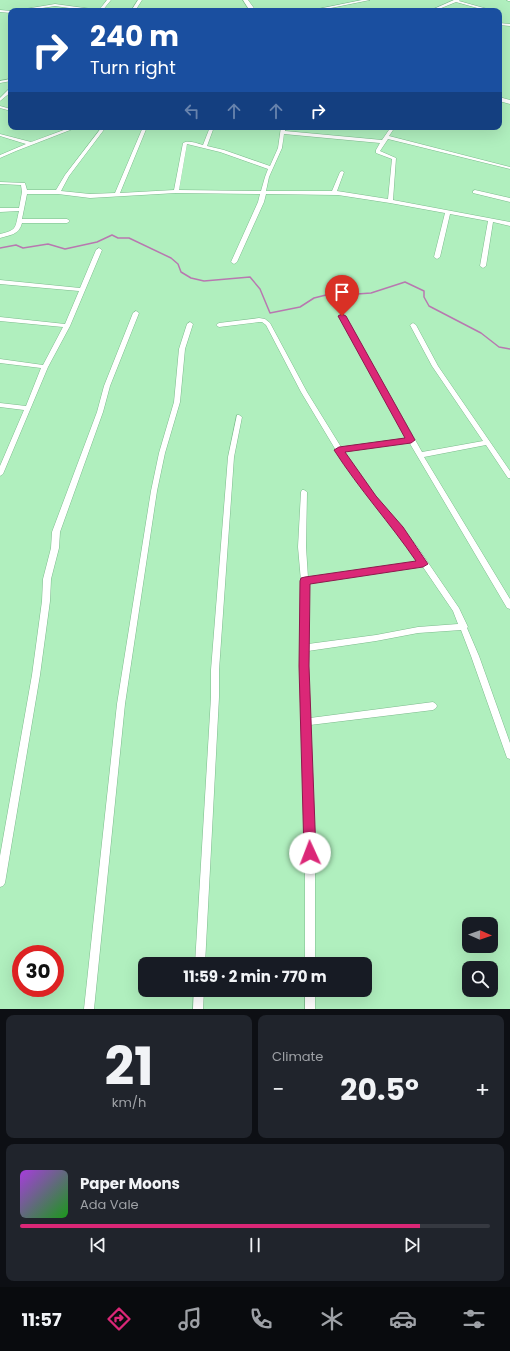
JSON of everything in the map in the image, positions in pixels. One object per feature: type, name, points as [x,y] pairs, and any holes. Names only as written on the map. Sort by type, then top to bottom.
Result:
[{"type":"street","points":[[102,8],[109,0]]},
{"type":"street","points":[[323,8],[368,0]]},
{"type":"street","points":[[438,8],[456,1],[482,8]]},
{"type":"street","points":[[33,8],[51,5],[65,5],[82,8]]},
{"type":"street","points":[[0,100],[8,93]]},
{"type":"street","points":[[0,157],[14,150],[68,130]]},
{"type":"street","points":[[58,192],[67,176],[102,130]]},
{"type":"street","points":[[117,195],[144,130]]},
{"type":"street","points":[[204,147],[211,130]]},
{"type":"street","points":[[234,262],[259,206],[271,168],[280,148],[283,130]]},
{"type":"street","points":[[293,130],[384,139],[510,168]]},
{"type":"street","points":[[390,201],[394,158],[378,151],[391,130]]},
{"type":"street","points":[[0,135],[32,144]]},
{"type":"street","points":[[176,191],[185,143],[191,143],[229,153],[271,168]]},
{"type":"street","points":[[334,193],[342,172]]},
{"type":"street","points":[[0,183],[23,184],[25,192],[18,228],[13,233],[0,236]]},
{"type":"street","points":[[25,192],[58,192],[90,196],[176,191],[334,193],[390,201],[510,224]]},
{"type":"street","points":[[475,192],[510,200]]},
{"type":"street","points":[[0,210],[22,209]]},
{"type":"street","points":[[437,257],[448,212]]},
{"type":"street","points":[[483,266],[491,220]]},
{"type":"street","points":[[19,221],[66,221]]},
{"type":"street","points":[[0,474],[99,250]]},
{"type":"street","points":[[0,282],[82,290]]},
{"type":"street","points":[[0,883],[36,675],[46,601],[47,579],[55,548],[56,532],[108,386],[136,313]]},
{"type":"street","points":[[342,316],[411,440],[510,606]]},
{"type":"street","points":[[0,319],[66,326]]},
{"type":"street","points":[[220,325],[259,320],[263,320],[268,324],[304,392],[339,450],[373,498],[399,530],[456,610],[464,627],[510,754]]},
{"type":"street","points":[[89,1009],[122,696],[152,505],[162,453],[177,402],[182,349],[190,324]]},
{"type":"street","points":[[413,325],[436,366],[510,476]]},
{"type":"street","points":[[0,361],[46,367]]},
{"type":"street","points":[[0,405],[28,408]]},
{"type":"street","points":[[200,957],[214,697],[214,670],[231,457],[239,417]]},
{"type":"street","points":[[339,450],[411,440]]},
{"type":"street","points":[[420,455],[486,442]]},
{"type":"street","points":[[304,492],[302,547],[305,581],[304,648],[310,853],[310,957]]},
{"type":"street","points":[[305,581],[423,564]]},
{"type":"street","points":[[304,648],[376,638],[418,630],[464,627]]},
{"type":"street","points":[[306,722],[433,706]]},
{"type":"street","points":[[198,1009],[199,997]]},
{"type":"street","points":[[310,997],[310,1009]]},
{"type":"waterway","points":[[0,248],[16,245],[23,248],[48,244],[65,249],[97,242],[112,235],[118,238],[129,238],[171,258],[178,264],[181,272],[191,278],[204,281],[250,277],[260,289],[270,313],[300,307],[314,298],[326,295],[333,289],[340,287],[357,294],[371,293],[405,282],[424,291],[424,297],[429,306],[481,333],[499,347],[510,349]]},
{"type":"route","points":[[310,853],[304,666],[305,581],[423,564],[413,547],[373,498],[348,465],[339,450],[411,440],[342,316]]}]
